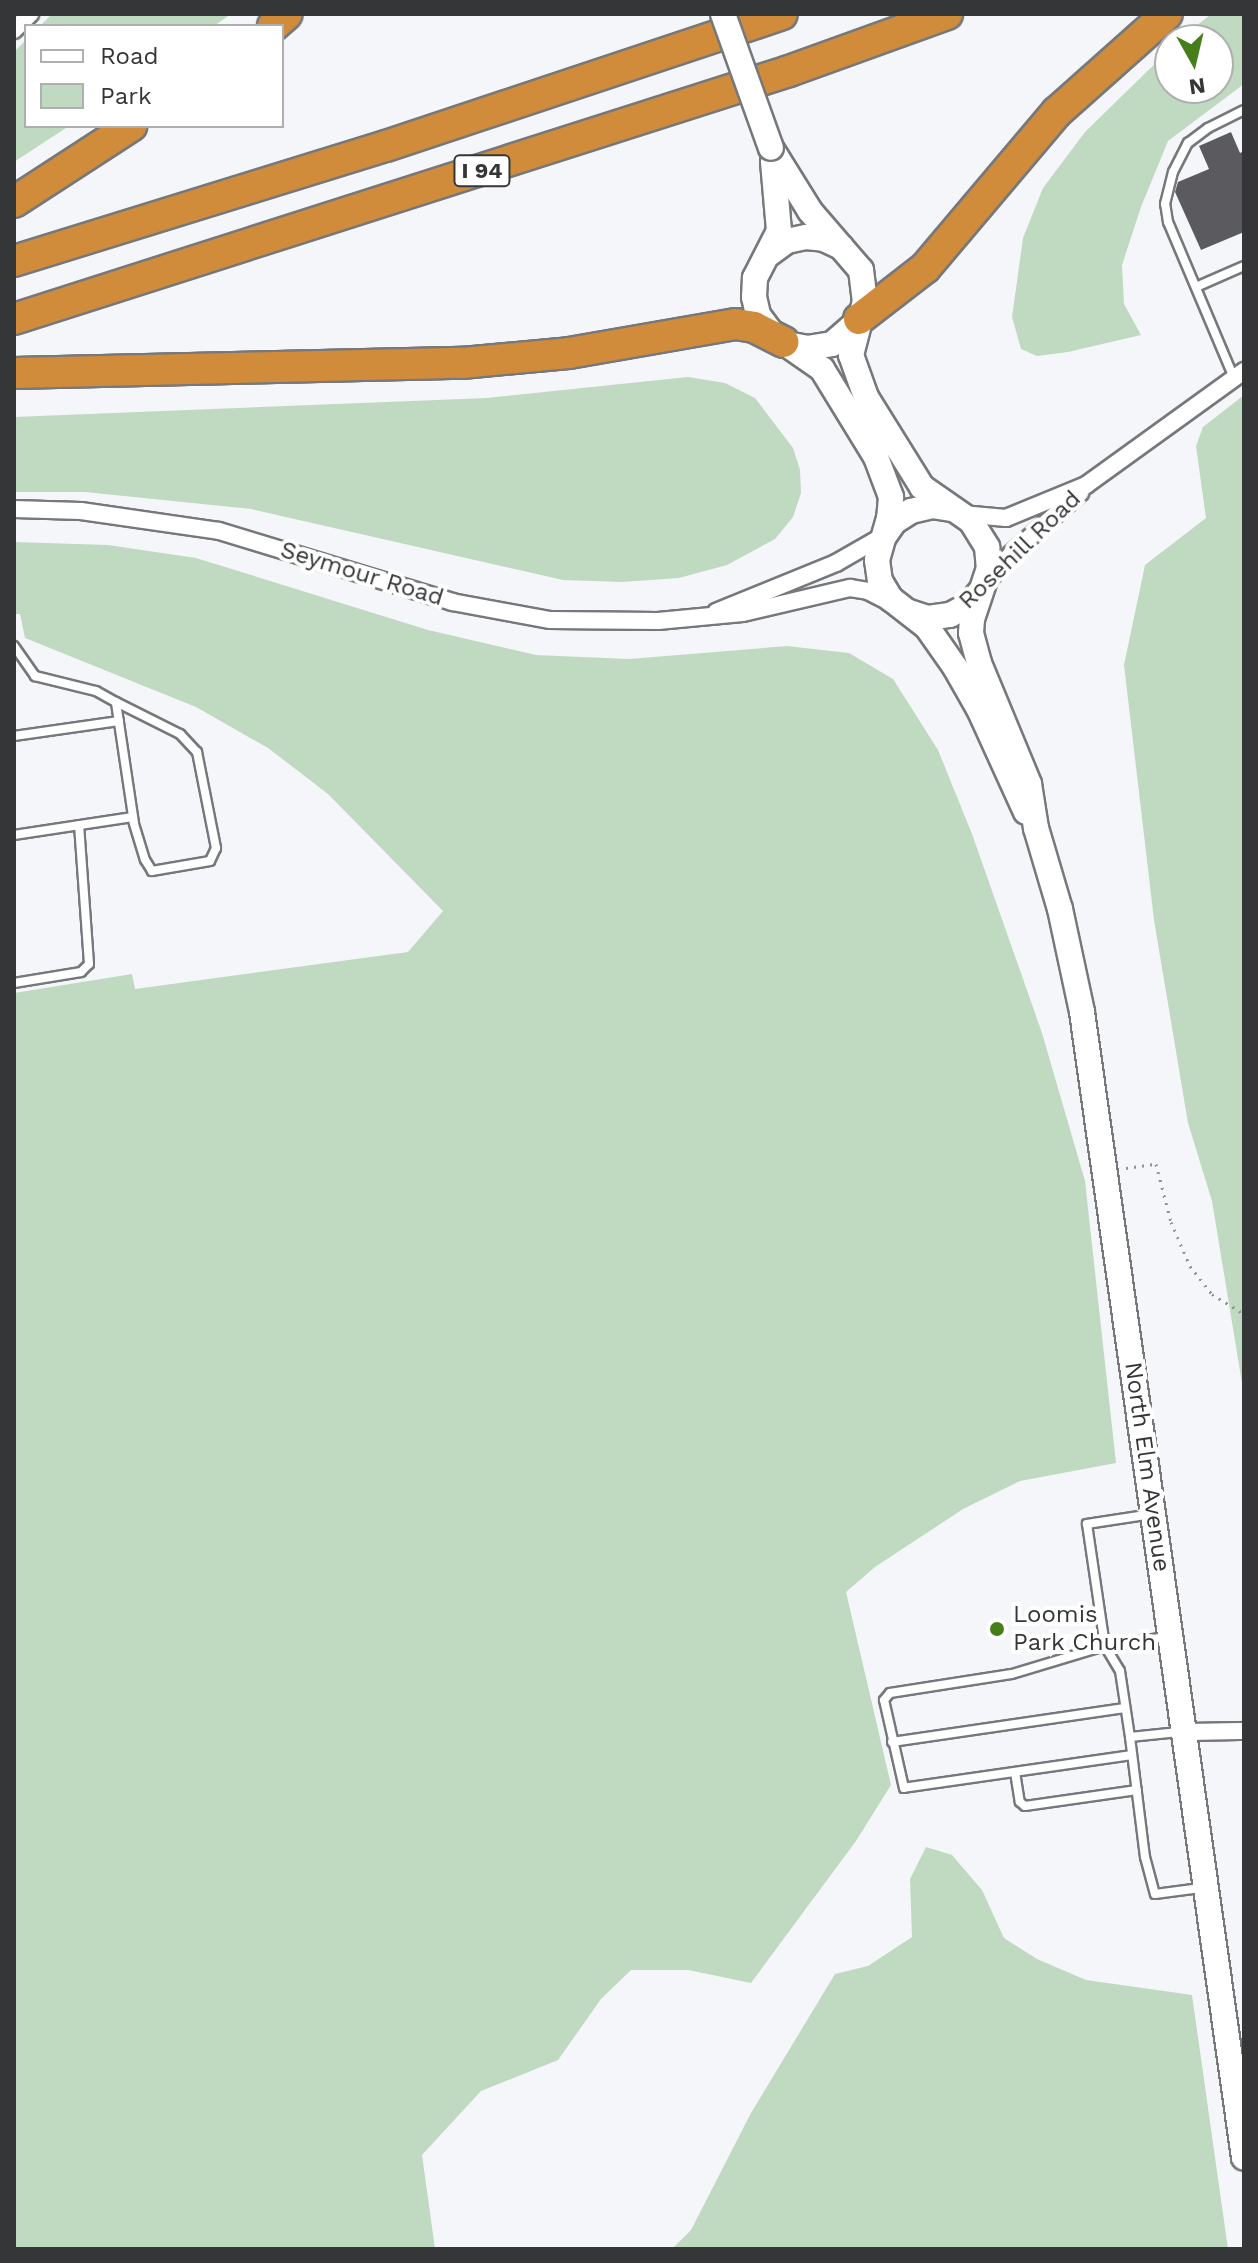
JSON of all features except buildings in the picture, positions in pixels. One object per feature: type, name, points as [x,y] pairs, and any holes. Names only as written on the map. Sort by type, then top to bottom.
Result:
[{"type":"highway","name":"I 94","points":[[14,261],[401,141],[782,14]]},
{"type":"highway","name":"I 94","points":[[14,319],[789,71],[947,14]]},
{"type":"highway","points":[[859,319],[925,268],[1057,112],[1167,14]]},
{"type":"highway","points":[[14,202],[128,128]]},
{"type":"highway","points":[[14,373],[462,363],[569,353],[730,324],[750,325],[783,342]]},
{"type":"main road","name":"North Elm Avenue","points":[[723,14],[771,148],[810,211],[858,265],[865,282],[865,301],[851,342],[851,360],[866,397],[922,487],[978,528],[987,547],[989,568],[971,623],[974,645],[1025,772],[1036,828],[1075,977],[1106,1171],[1244,2158]]},
{"type":"main road","name":"North Elm Avenue","points":[[771,148],[779,231],[755,278],[755,303],[765,325],[783,342],[822,369],[881,467],[891,497],[877,560],[880,581],[891,599],[927,627],[965,683],[1015,792],[1036,828]]},
{"type":"main road","points":[[767,256],[787,241],[806,237],[830,240],[846,250]]},
{"type":"main road","points":[[783,342],[801,348],[826,346],[847,334],[859,319]]},
{"type":"main road","name":"Seymour Road","points":[[885,535],[902,516],[922,508],[942,507],[962,514]]},
{"type":"main road","name":"Rosehill Road","points":[[907,612],[928,618],[950,615],[969,605],[983,588]]},
{"type":"street","points":[[14,30],[30,14]]},
{"type":"street","name":"Rosehill Road","points":[[983,588],[1012,553],[1086,485],[1239,374]]},
{"type":"street","name":"Rosehill Road","points":[[962,514],[1006,518],[1086,485]]},
{"type":"street","name":"Seymour Road","points":[[14,509],[81,511],[219,531],[424,594],[526,617],[611,623],[711,615],[753,611],[850,588],[868,591],[907,612]]},
{"type":"street","name":"Seymour Road","points":[[711,615],[836,563],[885,535]]},
{"type":"street","points":[[1184,1732],[1244,1731]]},
{"type":"lane","points":[[1239,374],[1196,287],[1166,215],[1166,192],[1188,143],[1208,128],[1244,110]]},
{"type":"lane","points":[[1196,287],[1244,266]]},
{"type":"lane","points":[[14,646],[35,676],[96,691],[180,734],[197,752],[216,848],[210,861],[152,871],[145,860],[133,817],[116,702]]},
{"type":"lane","points":[[14,736],[119,721]]},
{"type":"lane","points":[[14,835],[133,817]]},
{"type":"lane","points":[[14,983],[81,972],[89,964],[79,825]]},
{"type":"lane","points":[[1153,1514],[1087,1524],[1105,1646],[1120,1671],[1145,1857],[1155,1894],[1206,1887]]},
{"type":"lane","points":[[1132,1755],[904,1788],[884,1700],[890,1693],[1012,1674],[1105,1646],[1170,1637]]},
{"type":"lane","points":[[892,1742],[1125,1708]]},
{"type":"lane","points":[[1130,1737],[1184,1732]]},
{"type":"lane","points":[[1015,1772],[1020,1802],[1025,1806],[1137,1790]]},
{"type":"path","points":[[1106,1171],[1156,1164],[1171,1222],[1190,1266],[1212,1294],[1244,1314]]},
{"type":"green space","points":[[52,14],[231,14],[217,24],[42,24]]},
{"type":"green space","points":[[1211,14],[1244,14],[1244,84],[1234,92],[1234,24],[1199,24]]},
{"type":"green space","points":[[24,42],[24,128],[66,128],[14,162],[14,52]]},
{"type":"green space","points":[[1154,65],[1154,104],[1217,104],[1168,141],[1141,207],[1122,265],[1124,304],[1141,335],[1037,356],[1021,349],[1012,317],[1023,238],[1043,188],[1085,132]]},
{"type":"green space","points":[[688,377],[725,383],[755,398],[793,448],[800,470],[801,493],[793,517],[775,539],[727,565],[679,578],[621,582],[563,580],[251,509],[85,492],[14,492],[14,417],[487,398]]},
{"type":"green space","points":[[1244,395],[1244,1395],[1212,1201],[1188,1123],[1154,920],[1124,665],[1145,565],[1206,518],[1196,446],[1203,427]]},
{"type":"green space","points":[[14,542],[108,545],[196,558],[428,630],[536,655],[629,659],[787,646],[849,653],[893,679],[938,750],[972,834],[1042,1033],[1085,1181],[1116,1463],[1020,1481],[963,1509],[875,1567],[846,1592],[891,1785],[856,1841],[751,1983],[688,1970],[631,1970],[601,1999],[558,2060],[481,2091],[422,2155],[435,2249],[14,2249],[14,993],[132,974],[135,989],[408,952],[443,911],[328,794],[268,748],[196,707],[25,638],[20,614],[14,614]]},
{"type":"green space","points":[[926,1847],[952,1855],[982,1890],[1004,1938],[1037,1959],[1086,1980],[1192,1995],[1228,2249],[672,2249],[691,2230],[751,2113],[835,1974],[868,1966],[912,1937],[910,1879]]},
{"type":"place","name":"Loomis Park Church","points":[[997,1629]]}]
